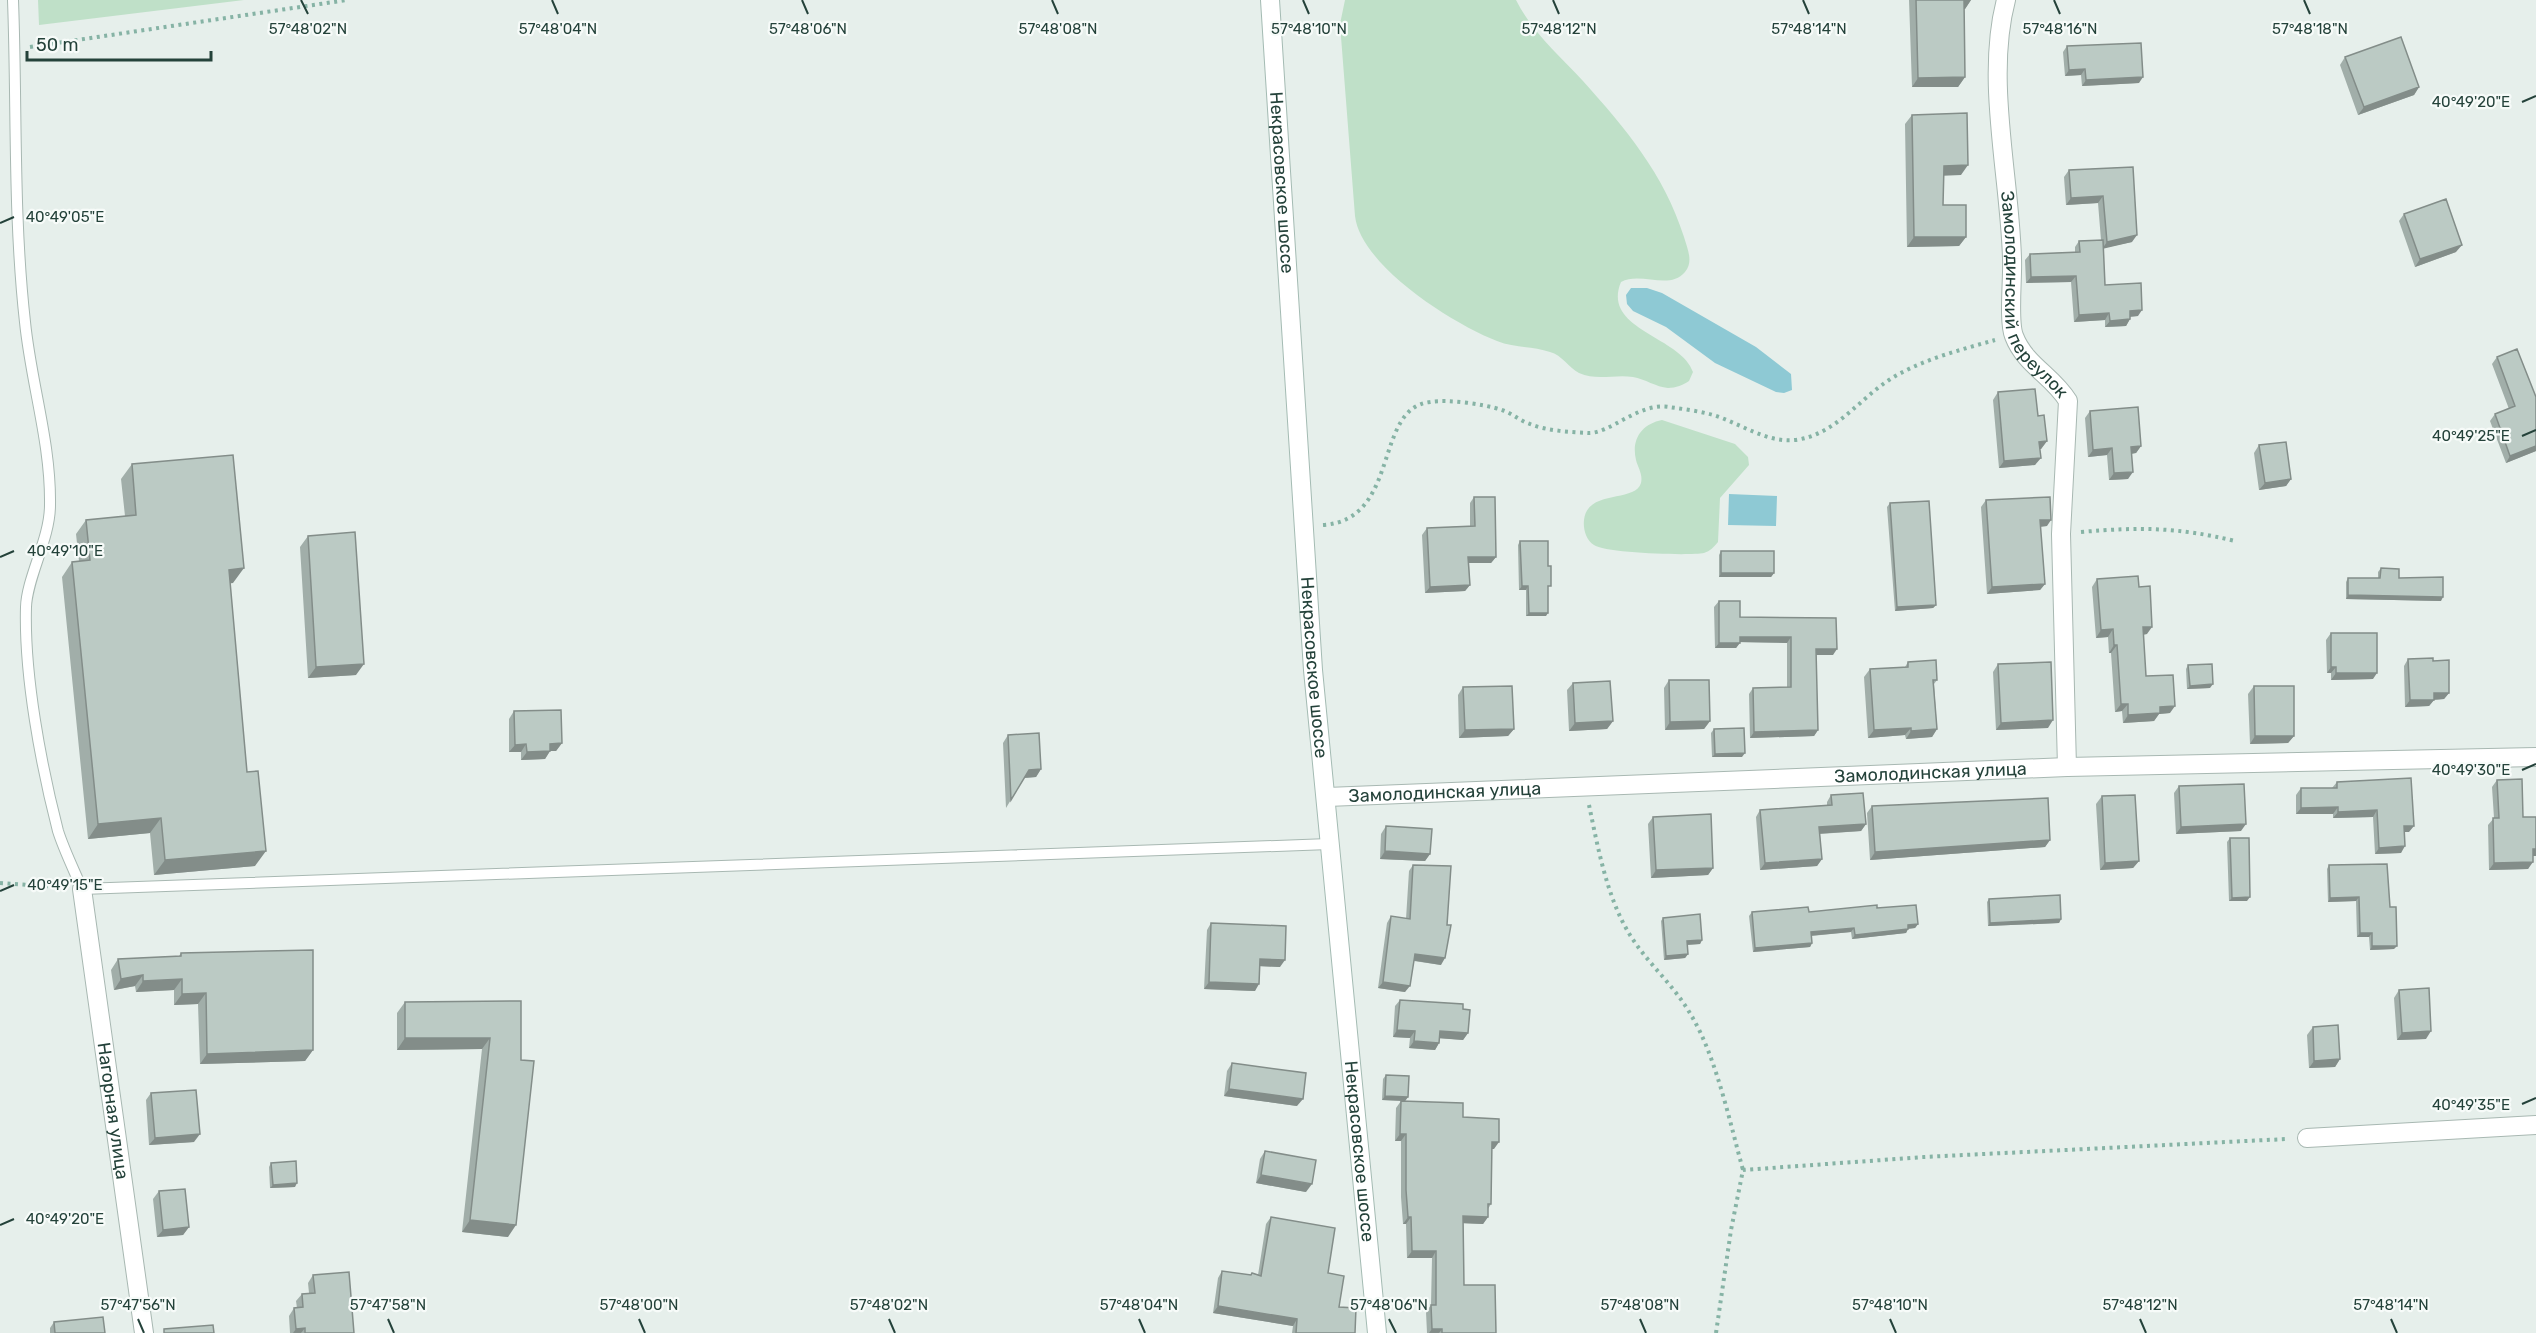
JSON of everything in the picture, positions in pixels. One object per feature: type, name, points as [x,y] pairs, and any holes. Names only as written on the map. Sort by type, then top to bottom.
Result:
[{"type":"street","name":"Некрасовское шоссе","points":[[1270,0],[1313,670],[1377,1333]]},
{"type":"street","name":"Замолодинский переулок","points":[[2006,0],[1998,63],[2012,256],[2013,334],[2028,362],[2058,385],[2068,401],[2061,534],[2067,766]]},
{"type":"street","name":"Замолодинская улица","points":[[1327,797],[1584,784],[2067,766],[2536,757]]},
{"type":"street","name":"Нагорная улица","points":[[82,889],[144,1333]]},
{"type":"street","points":[[2307,1138],[2536,1125]]},
{"type":"lane","points":[[14,0],[16,176],[25,322],[44,435],[50,507],[43,547],[26,604],[30,672],[42,757],[59,833],[82,889],[1329,844]]},
{"type":"path","points":[[15,49],[347,0]]},
{"type":"path","points":[[1305,526],[1340,524],[1359,513],[1375,489],[1398,426],[1411,410],[1427,402],[1447,401],[1501,409],[1530,424],[1592,433],[1637,412],[1665,406],[1713,415],[1775,439],[1797,440],[1817,435],[1836,424],[1890,380],[1947,354],[2013,334]]},
{"type":"path","points":[[2061,534],[2152,528],[2191,531],[2235,541]]},
{"type":"path","points":[[1584,784],[1599,855],[1614,897],[1629,933],[1644,954],[1664,975],[1692,1016],[1714,1069],[1743,1170],[1731,1230],[1716,1333]]},
{"type":"path","points":[[0,883],[82,889]]},
{"type":"path","points":[[1743,1170],[1924,1157],[2147,1148],[2307,1138]]},
{"type":"green space","points":[[38,0],[244,0],[39,25]]},
{"type":"green space","points":[[1345,0],[1516,0],[1538,33],[1629,135],[1655,173],[1676,214],[1689,254],[1688,268],[1671,280],[1637,278],[1621,282],[1618,298],[1622,311],[1632,322],[1686,360],[1693,372],[1689,381],[1668,388],[1633,377],[1599,377],[1579,373],[1562,359],[1544,350],[1510,345],[1479,333],[1434,307],[1391,273],[1361,235],[1355,216],[1340,24]]},
{"type":"green space","points":[[1662,420],[1735,444],[1748,457],[1749,465],[1720,498],[1718,542],[1708,551],[1695,554],[1629,552],[1594,545],[1585,531],[1584,520],[1587,510],[1602,500],[1637,489],[1641,483],[1641,474],[1635,452],[1637,439],[1649,425]]},
{"type":"water","points":[[1631,288],[1647,288],[1662,293],[1756,347],[1791,374],[1792,390],[1784,393],[1776,392],[1715,363],[1666,327],[1633,311],[1627,304],[1626,295]]},
{"type":"water","points":[[1729,494],[1777,496],[1776,526],[1728,525]]},
{"type":"building","points":[[1916,0],[1964,0],[1965,77],[1918,78]]},
{"type":"building","points":[[2401,37],[2419,87],[2364,107],[2345,57]]},
{"type":"building","points":[[2141,43],[2143,77],[2086,80],[2085,69],[2069,70],[2067,46]]},
{"type":"building","points":[[1967,113],[1968,165],[1944,166],[1943,205],[1966,205],[1966,237],[1914,237],[1912,115]]},
{"type":"building","points":[[2133,167],[2137,235],[2107,242],[2103,196],[2071,198],[2069,170]]},
{"type":"building","points":[[2446,199],[2462,245],[2420,259],[2404,214]]},
{"type":"building","points":[[2103,240],[2105,285],[2141,283],[2142,310],[2130,311],[2130,319],[2110,321],[2109,313],[2079,315],[2076,276],[2031,277],[2030,254],[2080,252],[2079,241]]},
{"type":"building","points":[[2517,349],[2536,397],[2536,446],[2510,456],[2495,414],[2515,406],[2497,357]]},
{"type":"building","points":[[2035,389],[2038,416],[2044,415],[2047,441],[2039,442],[2041,458],[2004,461],[1998,392]]},
{"type":"building","points":[[2138,407],[2141,446],[2131,447],[2133,472],[2114,473],[2112,448],[2093,450],[2090,411]]},
{"type":"building","points":[[2286,442],[2291,479],[2265,483],[2259,445]]},
{"type":"building","points":[[233,455],[244,568],[229,570],[247,772],[258,771],[266,851],[165,860],[161,818],[98,824],[72,562],[90,560],[86,520],[136,515],[132,464]]},
{"type":"building","points":[[1474,497],[1495,497],[1496,557],[1468,557],[1470,585],[1430,587],[1427,528],[1475,526]]},
{"type":"building","points":[[2050,497],[2051,520],[2040,520],[2045,584],[1992,587],[1986,500]]},
{"type":"building","points":[[1929,501],[1936,605],[1897,607],[1890,503]]},
{"type":"building","points":[[355,532],[364,664],[316,667],[308,536]]},
{"type":"building","points":[[1520,541],[1548,541],[1551,586],[1548,586],[1548,613],[1529,613],[1528,586],[1522,586]]},
{"type":"building","points":[[1721,551],[1774,551],[1774,573],[1721,573]]},
{"type":"building","points":[[2381,568],[2399,569],[2399,578],[2443,577],[2443,597],[2348,595],[2348,578],[2380,578]]},
{"type":"building","points":[[2138,576],[2139,587],[2150,586],[2152,627],[2143,627],[2146,676],[2173,675],[2175,706],[2160,707],[2160,713],[2128,715],[2128,704],[2121,704],[2117,645],[2114,645],[2113,629],[2101,630],[2097,579]]},
{"type":"building","points":[[1719,601],[1740,601],[1740,617],[1836,618],[1837,649],[1816,649],[1818,730],[1754,732],[1753,688],[1791,687],[1791,637],[1740,637],[1740,643],[1719,643]]},
{"type":"building","points":[[2331,633],[2377,633],[2377,673],[2336,673],[2336,667],[2331,667]]},
{"type":"building","points":[[2433,658],[2433,661],[2449,660],[2449,693],[2434,693],[2434,700],[2410,700],[2408,659]]},
{"type":"building","points":[[1936,660],[1937,680],[1933,680],[1937,729],[1874,730],[1870,669],[1908,667],[1908,662]]},
{"type":"building","points":[[2051,662],[2053,720],[2001,723],[1998,664]]},
{"type":"building","points":[[2212,664],[2213,684],[2190,686],[2188,665]]},
{"type":"building","points":[[1669,680],[1709,680],[1710,721],[1670,722]]},
{"type":"building","points":[[1610,681],[1613,721],[1575,723],[1573,683]]},
{"type":"building","points":[[1512,686],[1514,729],[1465,730],[1463,687]]},
{"type":"building","points":[[2254,686],[2294,686],[2294,736],[2255,736]]},
{"type":"building","points":[[561,710],[562,743],[550,744],[550,751],[527,752],[526,744],[515,745],[514,711]]},
{"type":"building","points":[[1744,728],[1745,753],[1715,754],[1714,729]]},
{"type":"building","points":[[1039,733],[1041,769],[1029,770],[1011,800],[1008,735]]},
{"type":"building","points":[[2411,778],[2414,826],[2404,826],[2405,846],[2379,848],[2377,810],[2338,812],[2338,807],[2301,808],[2301,788],[2337,788],[2337,782]]},
{"type":"building","points":[[2522,779],[2523,817],[2536,817],[2536,849],[2533,849],[2533,862],[2494,863],[2493,818],[2499,818],[2497,780]]},
{"type":"building","points":[[2244,784],[2246,824],[2181,827],[2179,786]]},
{"type":"building","points":[[1863,793],[1866,824],[1819,827],[1822,859],[1765,863],[1760,810],[1832,805],[1831,795]]},
{"type":"building","points":[[2135,795],[2139,861],[2105,863],[2102,796]]},
{"type":"building","points":[[2048,798],[2050,840],[1875,852],[1872,806]]},
{"type":"building","points":[[1711,814],[1713,868],[1656,870],[1653,817]]},
{"type":"building","points":[[1386,826],[1432,829],[1430,854],[1385,851]]},
{"type":"building","points":[[2230,838],[2249,838],[2250,897],[2232,898]]},
{"type":"building","points":[[2387,864],[2390,907],[2396,907],[2397,946],[2372,946],[2372,933],[2360,933],[2359,897],[2330,898],[2329,865]]},
{"type":"building","points":[[1413,865],[1451,866],[1447,925],[1451,925],[1445,958],[1415,954],[1410,986],[1383,982],[1391,916],[1410,919]]},
{"type":"building","points":[[2060,895],[2061,919],[1990,923],[1989,899]]},
{"type":"building","points":[[1877,905],[1877,908],[1916,905],[1918,924],[1908,925],[1908,929],[1855,935],[1854,928],[1811,932],[1812,943],[1755,948],[1752,912],[1808,907],[1809,912]]},
{"type":"building","points":[[1700,914],[1702,940],[1687,941],[1688,954],[1666,956],[1663,918]]},
{"type":"building","points":[[1211,923],[1286,926],[1285,960],[1260,959],[1259,984],[1209,982]]},
{"type":"building","points":[[313,950],[313,1050],[207,1054],[206,993],[182,994],[182,979],[143,981],[143,975],[121,979],[118,959],[181,956],[181,953]]},
{"type":"building","points":[[2429,988],[2431,1031],[2402,1033],[2399,990]]},
{"type":"building","points":[[1400,1000],[1463,1004],[1463,1009],[1470,1010],[1468,1033],[1440,1031],[1439,1043],[1414,1041],[1415,1031],[1397,1030]]},
{"type":"building","points":[[521,1001],[521,1060],[534,1061],[516,1225],[470,1220],[490,1038],[405,1038],[405,1002]]},
{"type":"building","points":[[2338,1025],[2340,1059],[2314,1061],[2313,1027]]},
{"type":"building","points":[[1232,1063],[1306,1073],[1303,1099],[1229,1089]]},
{"type":"building","points":[[1386,1075],[1409,1076],[1408,1097],[1385,1096]]},
{"type":"building","points":[[196,1090],[200,1134],[155,1138],[151,1093]]},
{"type":"building","points":[[1401,1101],[1463,1103],[1463,1117],[1499,1119],[1499,1142],[1492,1142],[1491,1204],[1488,1204],[1488,1217],[1463,1216],[1464,1285],[1495,1285],[1496,1333],[1442,1333],[1442,1329],[1432,1329],[1431,1305],[1436,1305],[1436,1251],[1412,1251],[1411,1217],[1408,1217],[1406,1190],[1406,1134],[1400,1134]]},
{"type":"building","points":[[1265,1151],[1316,1160],[1312,1184],[1261,1175]]},
{"type":"building","points":[[296,1161],[297,1183],[273,1185],[271,1163]]},
{"type":"building","points":[[185,1189],[189,1227],[163,1230],[159,1191]]},
{"type":"building","points":[[1271,1217],[1335,1228],[1328,1273],[1344,1276],[1339,1307],[1356,1308],[1355,1333],[1296,1333],[1297,1319],[1218,1306],[1222,1271],[1251,1275],[1252,1273],[1261,1276]]},
{"type":"building","points":[[349,1272],[354,1333],[305,1333],[305,1328],[296,1329],[294,1308],[303,1307],[302,1294],[315,1293],[313,1275]]},
{"type":"building","points":[[103,1317],[105,1333],[55,1333],[54,1322]]},
{"type":"building","points":[[213,1325],[214,1333],[164,1333],[164,1329]]}]
